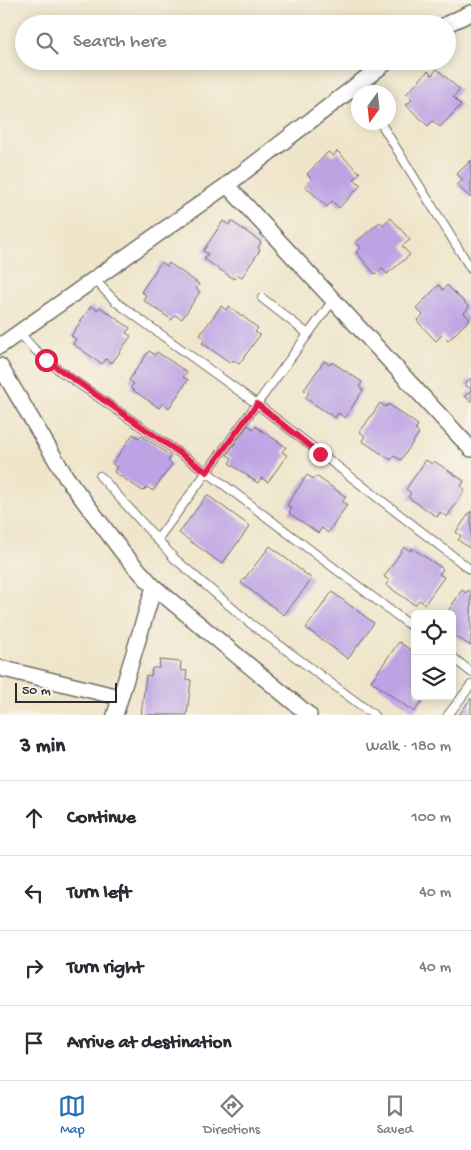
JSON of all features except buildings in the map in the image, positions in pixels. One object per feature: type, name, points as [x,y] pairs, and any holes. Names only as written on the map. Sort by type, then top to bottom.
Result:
[{"type":"street","points":[[456,20],[471,13]]},
{"type":"street","points":[[363,85],[379,70]]},
{"type":"street","points":[[0,346],[351,95]]},
{"type":"street","points":[[227,185],[334,298],[471,449]]},
{"type":"street","points":[[0,366],[66,477],[123,554],[154,587],[309,715]]},
{"type":"street","points":[[114,715],[154,587]]},
{"type":"street","points":[[0,668],[119,697]]},
{"type":"lane","points":[[385,130],[471,269]]},
{"type":"lane","points":[[93,278],[116,302],[257,404],[471,570]]},
{"type":"lane","points":[[262,298],[308,334]]},
{"type":"lane","points":[[157,540],[334,298]]},
{"type":"lane","points":[[19,332],[32,348],[60,371],[207,472],[411,626]]},
{"type":"lane","points":[[100,476],[175,559],[250,624],[374,715]]},
{"type":"lane","points":[[456,661],[471,672]]},
{"type":"lane","points":[[448,715],[471,684]]},
{"type":"route","points":[[46,360],[207,472],[257,404],[320,454]]}]
